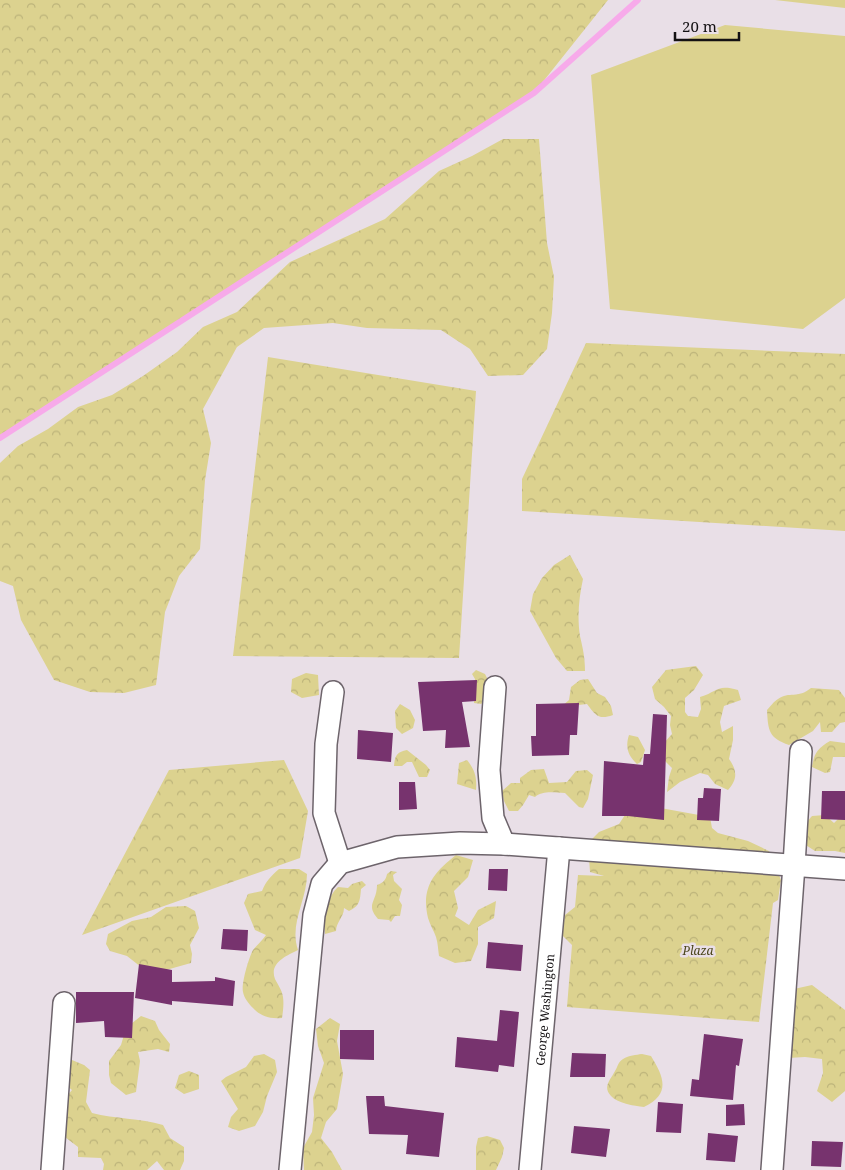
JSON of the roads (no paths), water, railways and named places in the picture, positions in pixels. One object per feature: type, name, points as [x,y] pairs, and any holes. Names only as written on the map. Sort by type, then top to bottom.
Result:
[{"type":"street","points":[[495,687],[489,770],[493,818],[504,844]]},
{"type":"street","points":[[334,692],[326,744],[324,813],[340,863]]},
{"type":"street","points":[[772,1170],[801,751]]},
{"type":"street","points":[[290,1170],[314,915],[322,884],[340,863],[397,847],[460,843],[504,844],[845,868]]},
{"type":"street","name":"George Washington","points":[[530,1170],[560,848]]},
{"type":"street","points":[[52,1170],[64,1003]]},
{"type":"waterway","points":[[0,438],[534,93],[638,0]]},
{"type":"park label","name":"Plaza","points":[[698,950]]}]
